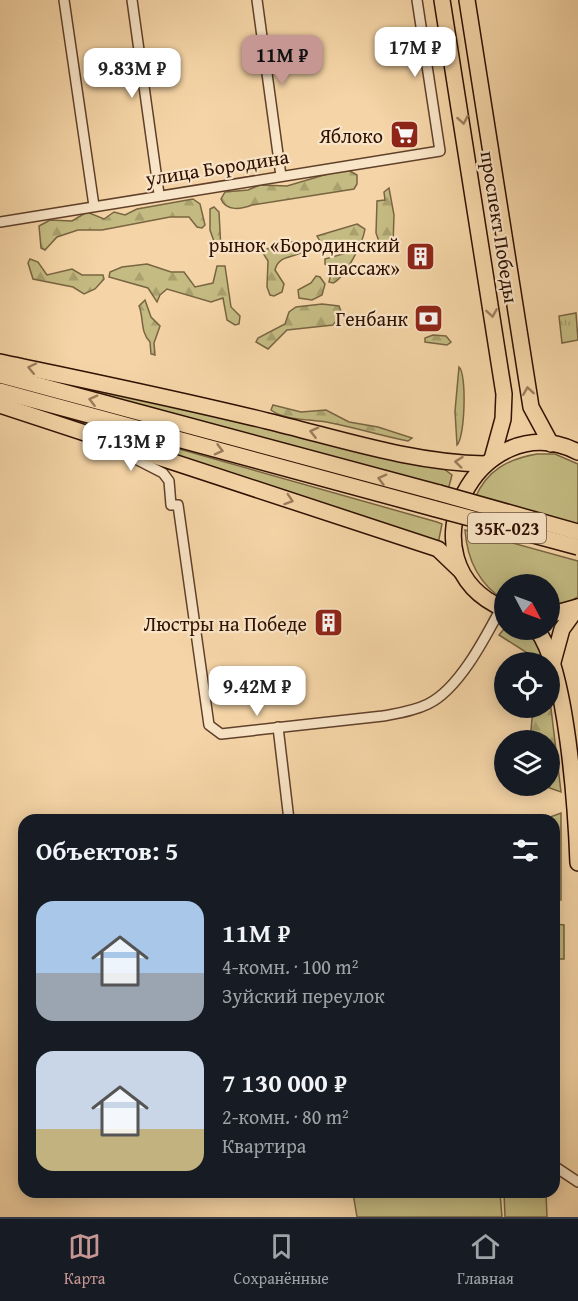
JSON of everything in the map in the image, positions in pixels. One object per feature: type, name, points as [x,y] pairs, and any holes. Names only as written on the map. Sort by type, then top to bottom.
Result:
[{"type":"main road","name":"проспект Победы","points":[[442,0],[504,394],[500,439],[489,461]]},
{"type":"main road","name":"проспект Победы","points":[[467,0],[531,407],[551,444]]},
{"type":"main road","points":[[0,362],[237,413],[380,448],[454,462],[489,461]]},
{"type":"main road","name":"35К-023","points":[[0,375],[437,501],[578,547]]},
{"type":"main road","name":"35К-023","points":[[0,392],[437,501],[578,532]]},
{"type":"main road","points":[[0,405],[93,438],[438,549],[462,572],[479,594],[494,604]]},
{"type":"main road","points":[[462,572],[452,543],[458,507],[468,484],[489,461],[510,449],[530,444],[551,444],[578,452]]},
{"type":"main road","points":[[560,612],[578,607]]},
{"type":"main road","points":[[556,652],[562,629],[578,607]]},
{"type":"main road","points":[[560,706],[571,774],[578,863]]},
{"type":"street","points":[[63,0],[94,206]]},
{"type":"street","points":[[132,0],[159,194]]},
{"type":"street","points":[[257,0],[281,176]]},
{"type":"street","name":"улица Бородина","points":[[0,222],[159,194],[440,151],[417,0]]},
{"type":"street","points":[[93,438],[163,473],[169,481],[171,505],[178,505],[209,725],[221,734],[383,716],[409,712],[430,704],[455,681],[494,621]]},
{"type":"street","points":[[278,727],[288,814]]},
{"type":"street","points":[[560,1170],[578,1182]]},
{"type":"green space","points":[[341,170],[357,175],[357,184],[354,189],[239,208],[230,208],[221,199],[225,192],[248,190],[260,185],[287,186]]},
{"type":"green space","points":[[389,188],[394,215],[393,246],[391,250],[383,253],[376,233],[377,201],[385,200],[384,192]]},
{"type":"green space","points":[[193,199],[200,204],[205,225],[202,228],[197,227],[189,217],[170,217],[102,230],[78,230],[57,237],[45,250],[41,248],[39,226],[50,220],[72,221],[87,212],[104,219],[114,212],[125,215],[137,209]]},
{"type":"green space","points":[[214,207],[219,212],[221,249],[216,247],[210,230],[210,209]]},
{"type":"green space","points":[[357,224],[365,229],[357,250],[343,274],[333,283],[329,282],[332,269],[325,264],[325,259],[346,253],[350,246],[344,241],[321,243],[317,236]]},
{"type":"green space","points":[[302,242],[304,251],[280,261],[275,270],[284,284],[282,292],[274,296],[270,295],[267,287],[268,261],[263,253],[277,244]]},
{"type":"green space","points":[[30,259],[38,262],[47,275],[72,269],[82,275],[103,275],[104,279],[95,289],[84,294],[73,287],[33,279],[28,263]]},
{"type":"green space","points":[[147,264],[171,272],[184,272],[195,287],[213,283],[217,266],[225,266],[231,307],[240,316],[239,324],[235,325],[227,320],[223,298],[211,302],[167,289],[160,295],[157,302],[148,288],[109,277],[110,272],[122,267]]},
{"type":"green space","points":[[316,276],[320,277],[325,284],[322,295],[312,300],[299,298],[298,290],[311,283]]},
{"type":"green space","points":[[145,300],[151,317],[160,326],[154,343],[155,355],[151,354],[150,342],[143,329],[139,306]]},
{"type":"green space","points":[[322,304],[339,306],[342,314],[333,325],[287,330],[268,349],[256,342],[258,338],[285,324],[289,312],[296,307]]},
{"type":"green space","points":[[576,313],[578,340],[562,343],[559,316]]},
{"type":"green space","points":[[433,335],[446,336],[451,342],[447,345],[425,342],[425,338]]},
{"type":"green space","points":[[459,367],[462,372],[464,406],[462,431],[457,445],[455,411]]},
{"type":"green space","points":[[60,382],[436,463],[452,475],[448,490],[59,386]]},
{"type":"green space","points":[[273,405],[301,412],[326,410],[349,422],[378,427],[412,438],[408,441],[331,423],[284,416],[271,410]]},
{"type":"green space","points":[[52,413],[437,522],[442,524],[438,544],[51,417]]},
{"type":"green space","points":[[537,454],[555,454],[578,464],[578,526],[475,498],[486,480],[500,467],[517,459]]},
{"type":"green space","points":[[465,530],[578,561],[578,597],[560,605],[560,574],[494,574],[494,593],[476,570],[466,541]]},
{"type":"green space","points":[[507,640],[535,640],[544,652],[526,652]]},
{"type":"green space","points":[[532,718],[552,718],[554,730],[531,730]]},
{"type":"green space","points":[[561,813],[561,900],[560,814]]},
{"type":"green space","points":[[560,925],[564,925],[564,959],[560,959]]},
{"type":"green space","points":[[354,1198],[500,1198],[502,1217],[357,1217]]},
{"type":"green space","points":[[504,1198],[546,1198],[547,1217],[505,1217]]},
{"type":"place","name":"Яблоко","points":[[404,135]]},
{"type":"place","name":"рынок «Бородинский пассаж»","points":[[421,256]]},
{"type":"place","name":"Генбанк","points":[[429,318]]},
{"type":"place","name":"Люстры на Победе","points":[[328,623]]}]
